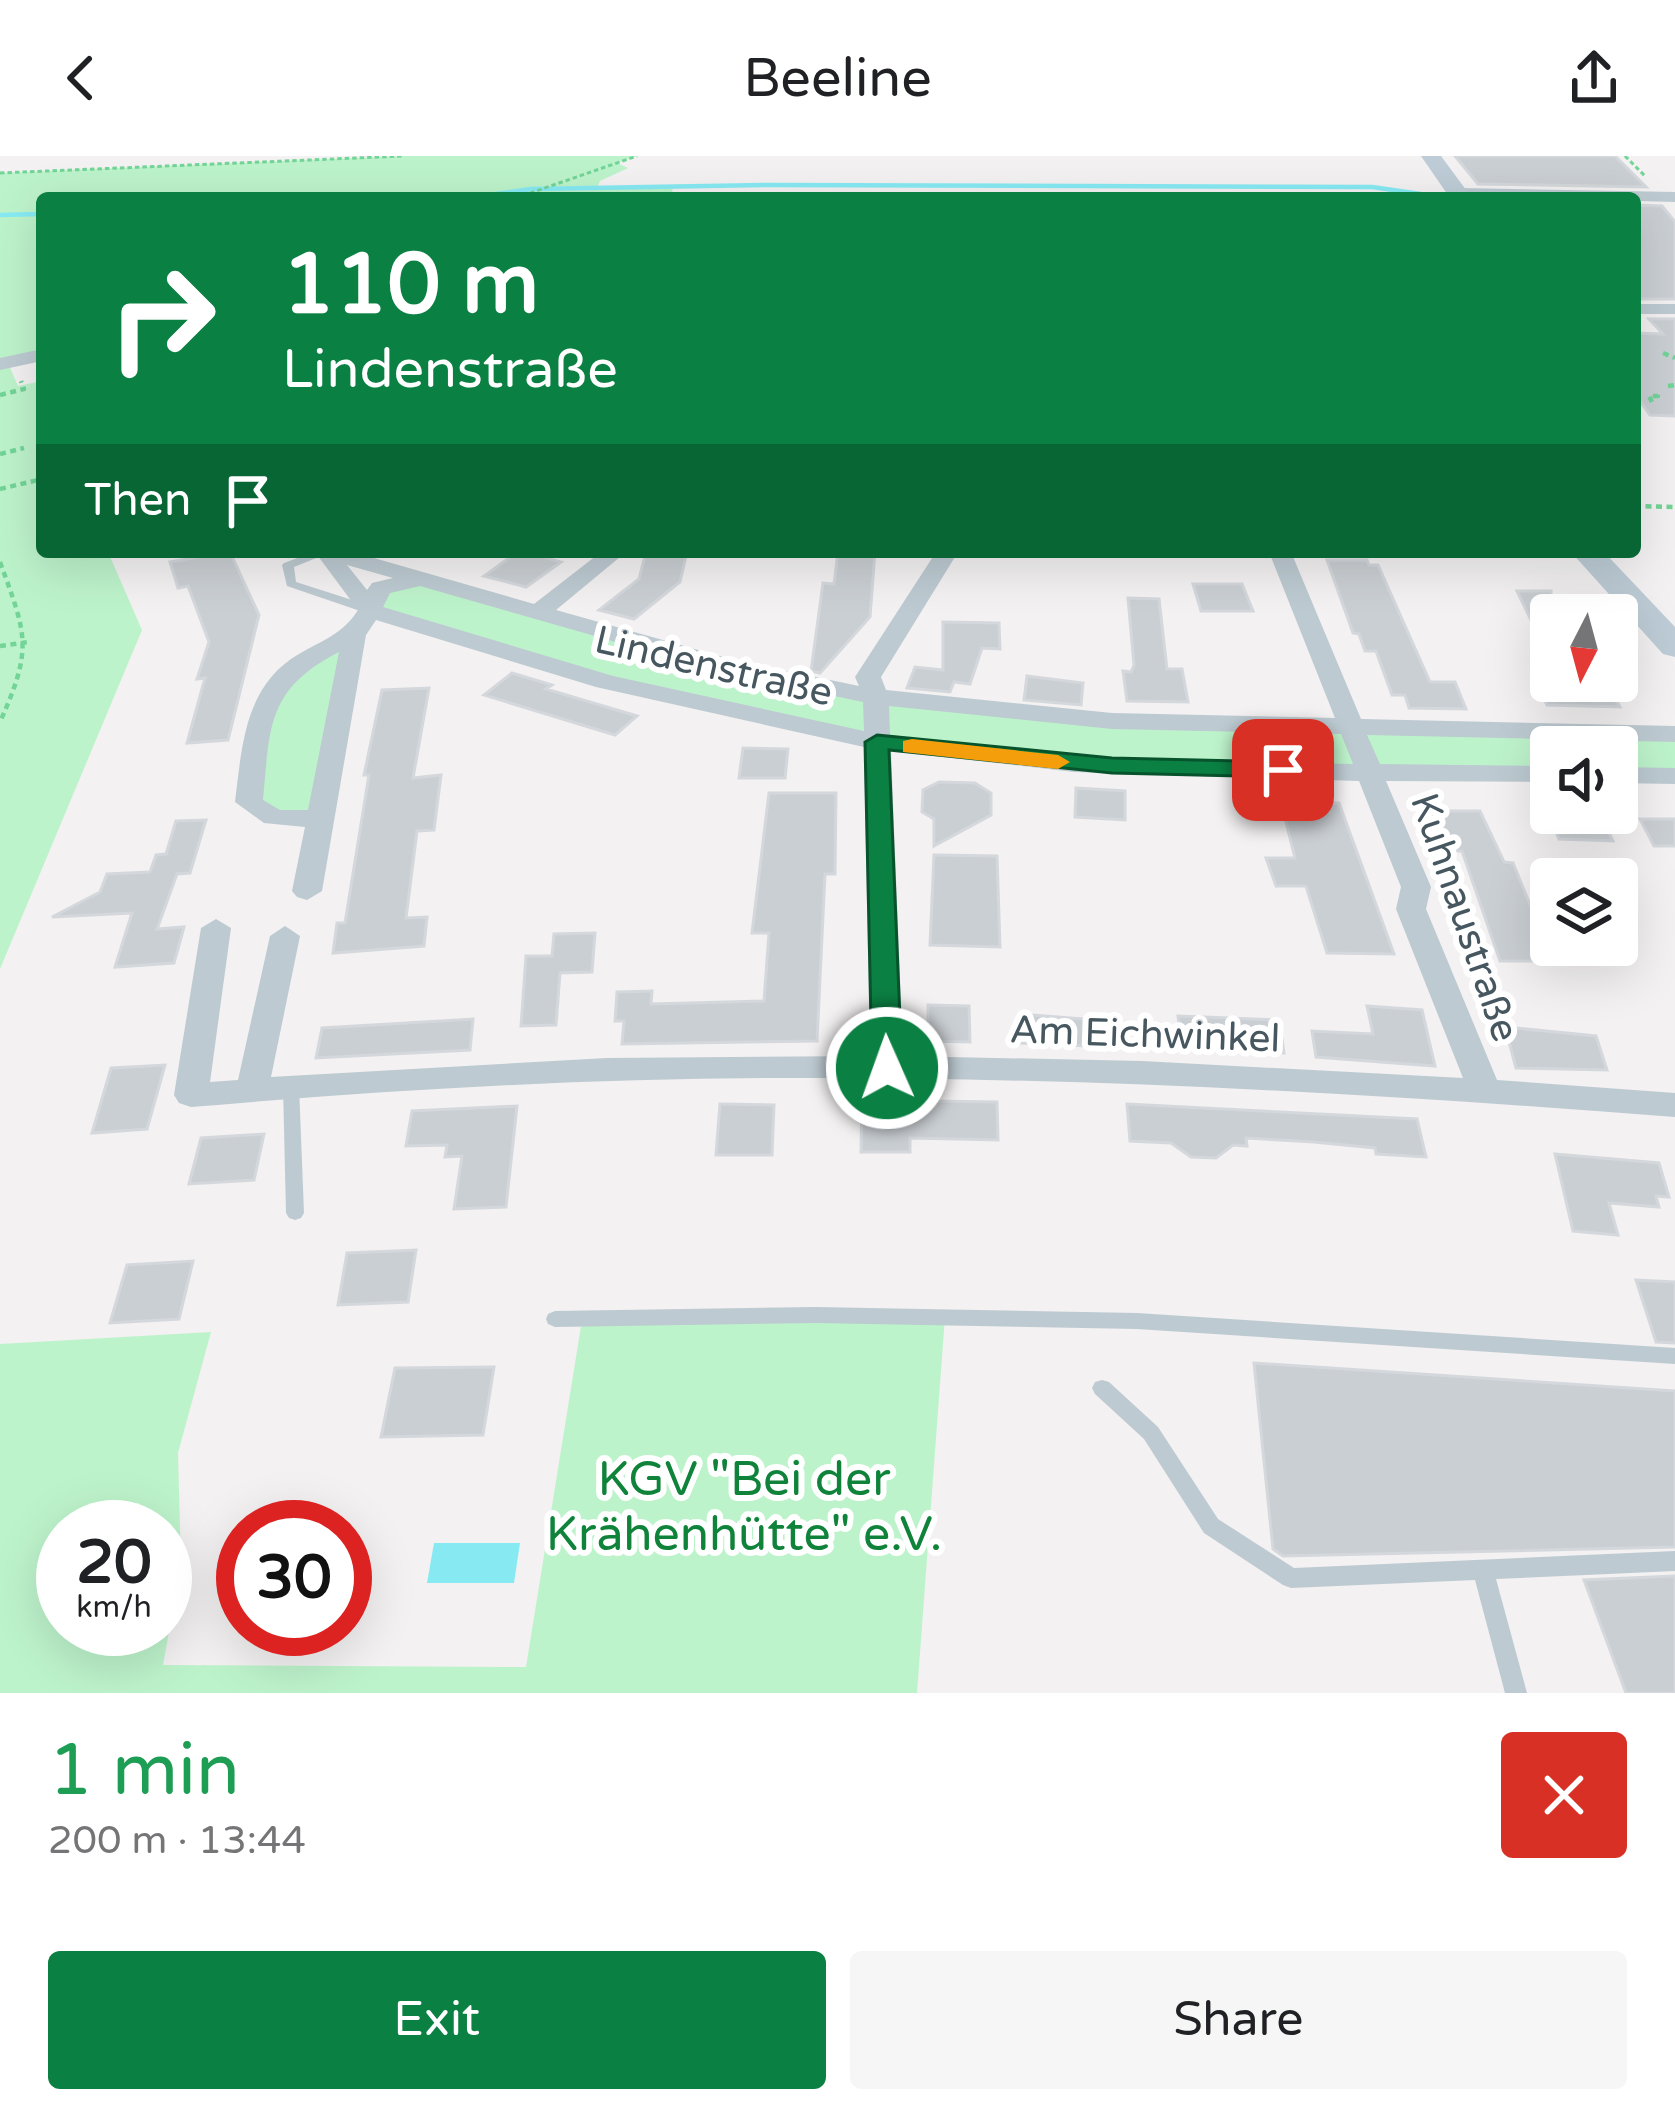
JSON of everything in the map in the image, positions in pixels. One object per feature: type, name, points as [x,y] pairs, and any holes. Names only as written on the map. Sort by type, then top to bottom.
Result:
[{"type":"main road","points":[[1431,156],[1457,192]]},
{"type":"main road","points":[[1593,558],[1675,647]]},
{"type":"street","points":[[1641,197],[1675,197]]},
{"type":"street","points":[[1641,309],[1675,310]]},
{"type":"street","points":[[0,364],[36,356]]},
{"type":"street","points":[[331,558],[370,610]]},
{"type":"street","name":"Lindenstraße","points":[[348,558],[730,667],[876,697],[1112,721],[1675,734]]},
{"type":"street","name":"Lindenstraße","points":[[538,612],[607,558]]},
{"type":"street","points":[[887,1068],[876,697],[868,676],[943,558]]},
{"type":"street","name":"Kuhnaustraße","points":[[1282,558],[1416,887],[1411,908],[1484,1090]]},
{"type":"street","points":[[307,891],[354,634],[380,588],[425,579]]},
{"type":"street","name":"Lindenstraße","points":[[370,610],[734,715],[877,742],[1112,766],[1530,774]]},
{"type":"street","points":[[321,817],[292,820],[260,815],[249,802],[254,764],[272,690],[289,673],[354,634]]},
{"type":"street","points":[[1638,776],[1675,776]]},
{"type":"street","name":"Am Eichwinkel","points":[[216,928],[191,1096],[291,1086],[719,1068],[887,1068],[1223,1076],[1675,1105]]},
{"type":"street","points":[[252,1090],[285,936]]},
{"type":"lane","points":[[308,558],[288,565],[291,584],[370,610]]},
{"type":"lane","points":[[291,1086],[295,1213]]},
{"type":"lane","points":[[555,1319],[815,1315],[1137,1321],[1675,1356]]},
{"type":"lane","points":[[1102,1388],[1151,1433],[1211,1526],[1291,1578],[1675,1561]]},
{"type":"lane","points":[[1483,1570],[1516,1693]]},
{"type":"path","points":[[0,173],[404,156]]},
{"type":"path","points":[[532,192],[637,156]]},
{"type":"path","points":[[1628,169],[1638,169]]},
{"type":"path","points":[[1663,353],[1675,358]]},
{"type":"path","points":[[0,395],[24,389],[20,377]]},
{"type":"path","points":[[1652,402],[1649,396],[1658,396],[1656,392]]},
{"type":"path","points":[[0,454],[24,448]]},
{"type":"path","points":[[0,489],[36,480]]},
{"type":"path","points":[[1641,506],[1675,507]]},
{"type":"path","points":[[0,562],[28,642],[26,665],[0,722]]},
{"type":"path","points":[[0,646],[28,642]]},
{"type":"green space","points":[[404,156],[637,156],[617,163],[628,168],[600,181],[597,188],[673,187],[672,192],[36,192],[36,356],[8,363],[18,386],[36,382],[36,558],[111,558],[142,630],[0,969],[0,173]]},
{"type":"green space","points":[[425,579],[730,667],[1005,713],[1530,729],[1530,774],[1112,766],[734,715],[370,610],[372,598]]},
{"type":"green space","points":[[354,635],[321,817],[261,815],[272,690]]},
{"type":"green space","points":[[1638,733],[1675,734],[1675,776],[1638,775]]},
{"type":"green space","name":"KGV \"Bei der Krähenhütte\" e.V.","points":[[945,1317],[917,1693],[0,1693],[0,1344],[211,1332],[178,1453],[179,1500],[36,1500],[36,1656],[165,1656],[163,1665],[526,1667],[582,1320]]},
{"type":"water","points":[[434,1543],[520,1543],[514,1583],[427,1583]]},
{"type":"building","points":[[1455,156],[1615,156],[1646,187],[1478,184]]},
{"type":"building","points":[[1641,205],[1662,206],[1675,222],[1675,299],[1641,299]]},
{"type":"building","points":[[1649,319],[1675,319],[1675,416],[1650,415],[1641,402],[1641,333],[1663,334]]},
{"type":"building","points":[[233,558],[259,615],[228,740],[187,743],[205,678],[197,679],[209,642],[188,586],[178,588],[170,562]]},
{"type":"building","points":[[509,558],[561,562],[526,587],[484,576]]},
{"type":"building","points":[[644,558],[686,558],[680,582],[634,619],[599,610],[639,579]]},
{"type":"building","points":[[837,558],[875,558],[870,617],[820,673],[811,671],[823,583],[834,584]]},
{"type":"building","points":[[1327,560],[1367,560],[1369,565],[1378,565],[1430,682],[1455,682],[1466,709],[1409,708],[1405,695],[1392,695],[1376,651],[1365,651],[1359,634],[1353,633]]},
{"type":"building","points":[[1193,584],[1242,584],[1253,611],[1201,611]]},
{"type":"building","points":[[1517,591],[1551,591],[1530,594],[1530,618]]},
{"type":"building","points":[[1128,598],[1159,599],[1167,669],[1182,669],[1188,702],[1127,701],[1123,671],[1131,672],[1134,665]]},
{"type":"building","points":[[943,622],[999,623],[1000,649],[982,648],[970,684],[954,682],[950,692],[907,688],[915,667],[943,670]]},
{"type":"building","points":[[512,673],[552,685],[546,689],[637,716],[615,735],[484,695]]},
{"type":"building","points":[[1027,676],[1083,683],[1081,705],[1024,700]]},
{"type":"building","points":[[429,688],[413,778],[441,775],[434,830],[417,831],[406,918],[427,917],[424,946],[333,953],[337,923],[345,923],[369,775],[364,775],[382,690]]},
{"type":"building","points":[[1617,702],[1620,707],[1547,705]]},
{"type":"building","points":[[743,748],[788,749],[785,778],[739,778]]},
{"type":"building","points":[[939,782],[975,783],[991,793],[991,815],[934,846],[934,819],[922,812],[923,790]]},
{"type":"building","points":[[1076,788],[1125,791],[1125,820],[1075,817]]},
{"type":"building","points":[[769,793],[836,793],[835,874],[825,874],[817,1041],[622,1044],[624,1021],[615,1021],[617,992],[652,991],[651,1004],[764,1001],[769,933],[752,933]]},
{"type":"building","points":[[1281,802],[1339,803],[1394,954],[1327,953],[1306,886],[1276,886],[1266,858],[1295,858]]},
{"type":"building","points":[[1428,811],[1480,811],[1504,862],[1513,863],[1530,905],[1530,961],[1500,961],[1462,851],[1445,851]]},
{"type":"building","points":[[1640,819],[1675,819],[1675,846],[1654,846]]},
{"type":"building","points":[[206,820],[190,873],[177,874],[157,929],[184,927],[174,963],[115,967],[132,913],[52,917],[100,892],[107,874],[150,872],[156,855],[166,854],[176,821]]},
{"type":"building","points":[[1557,834],[1610,834],[1613,841],[1559,839]]},
{"type":"building","points":[[934,855],[997,856],[1000,947],[930,945]]},
{"type":"building","points":[[595,933],[592,972],[560,973],[556,1025],[521,1026],[526,956],[552,956],[554,934]]},
{"type":"building","points":[[928,1005],[969,1006],[970,1042],[928,1041]]},
{"type":"building","points":[[1367,1006],[1422,1010],[1435,1066],[1316,1057],[1312,1031],[1373,1034]]},
{"type":"building","points":[[1020,1014],[1108,1021],[1110,1047],[1021,1043]]},
{"type":"building","points":[[1178,1016],[1279,1020],[1284,1053],[1182,1049]]},
{"type":"building","points":[[473,1019],[470,1050],[316,1058],[322,1028]]},
{"type":"building","points":[[1505,1027],[1596,1036],[1607,1070],[1516,1068]]},
{"type":"building","points":[[165,1065],[147,1129],[92,1133],[111,1068]]},
{"type":"building","points":[[862,1100],[997,1102],[998,1140],[910,1138],[910,1152],[861,1152]]},
{"type":"building","points":[[720,1104],[774,1105],[772,1155],[716,1155]]},
{"type":"building","points":[[1127,1104],[1417,1119],[1426,1157],[1246,1138],[1247,1146],[1233,1145],[1216,1158],[1191,1157],[1171,1143],[1130,1141]]},
{"type":"building","points":[[517,1106],[506,1207],[454,1209],[462,1156],[445,1157],[447,1145],[406,1146],[412,1111]]},
{"type":"building","points":[[264,1134],[254,1180],[189,1184],[201,1138]]},
{"type":"building","points":[[1555,1154],[1659,1163],[1669,1197],[1656,1196],[1659,1207],[1609,1203],[1618,1235],[1573,1231]]},
{"type":"building","points":[[416,1250],[408,1302],[338,1305],[347,1253]]},
{"type":"building","points":[[193,1261],[179,1319],[110,1323],[127,1265]]},
{"type":"building","points":[[1636,1280],[1675,1282],[1675,1343],[1656,1342]]},
{"type":"building","points":[[1254,1363],[1675,1391],[1675,1547],[1283,1556],[1273,1549]]},
{"type":"building","points":[[494,1367],[483,1435],[381,1437],[395,1368]]},
{"type":"building","points":[[1675,1576],[1675,1693],[1626,1693],[1584,1580]]},
{"type":"waterway","points":[[509,192],[768,185],[1372,187],[1407,192]]},
{"type":"waterway","points":[[0,215],[36,214]]},
{"type":"slow traffic","points":[[912,746],[1058,762]]},
{"type":"route","points":[[887,1068],[877,742],[1112,766],[1283,770]]}]
